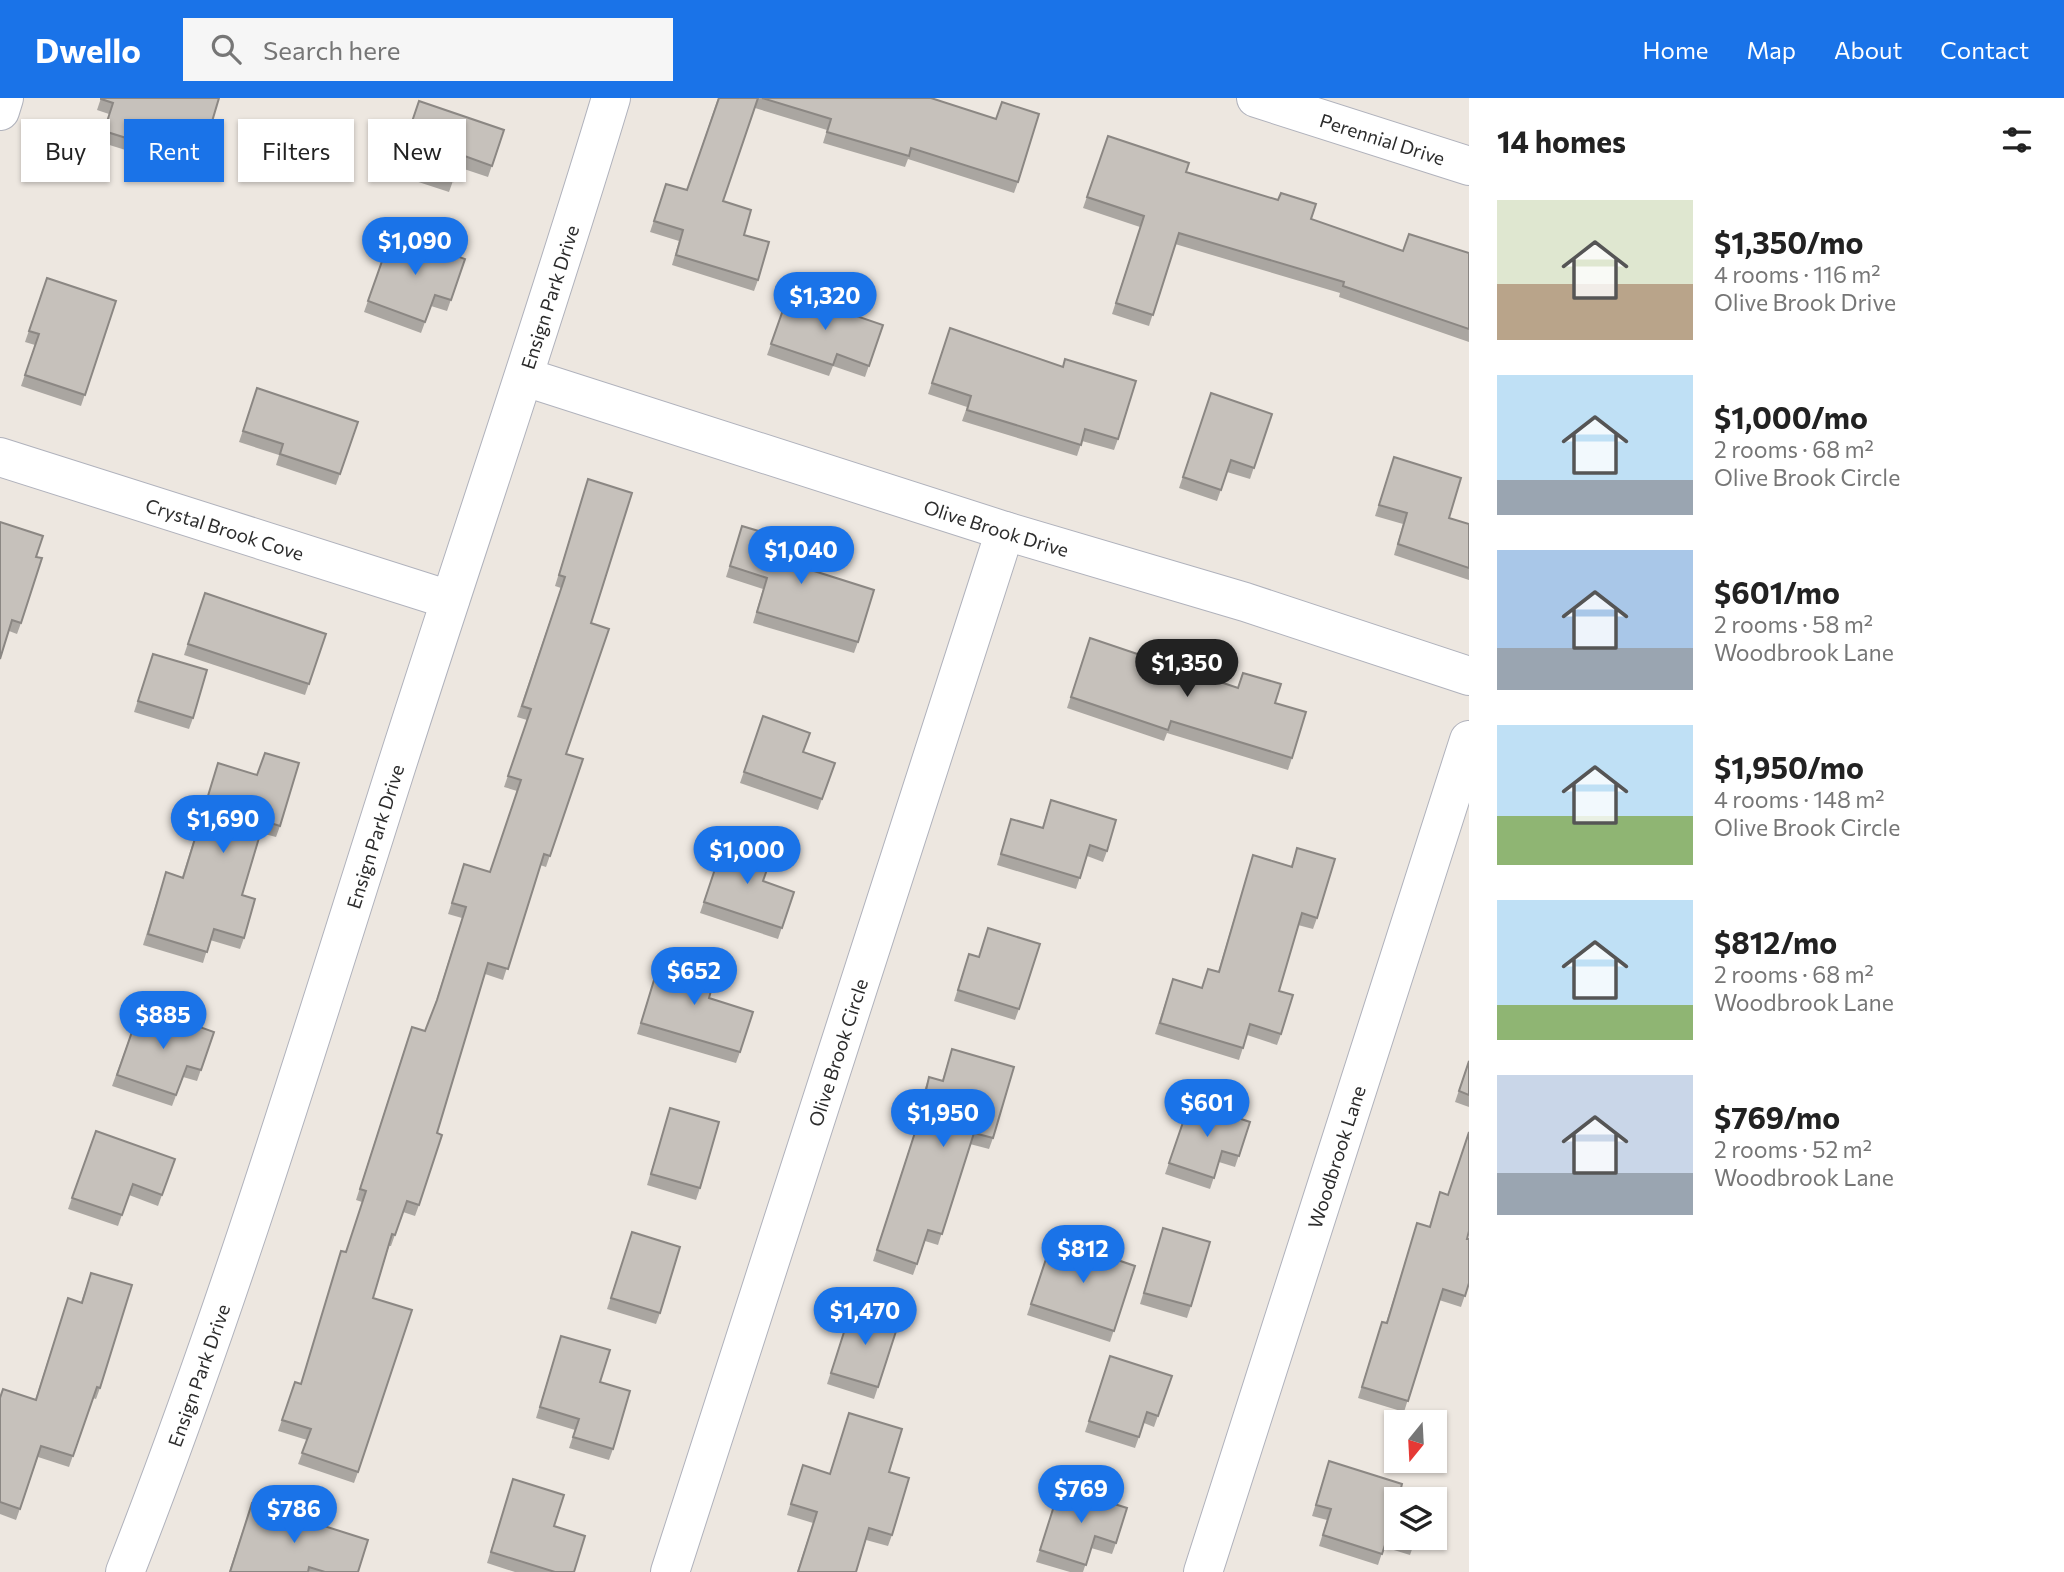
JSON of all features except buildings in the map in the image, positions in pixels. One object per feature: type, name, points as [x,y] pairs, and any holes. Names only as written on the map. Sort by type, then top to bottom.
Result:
[{"type":"street","points":[[0,111],[4,98]]},
{"type":"street","name":"Ensign Park Drive","points":[[125,1572],[219,1320],[450,600],[526,376],[611,98]]},
{"type":"street","name":"Perennial Drive","points":[[1256,98],[1304,105],[1469,166]]},
{"type":"street","name":"Olive Brook Drive","points":[[526,376],[1005,531],[1245,602],[1469,676]]},
{"type":"street","name":"Crystal Brook Cove","points":[[0,457],[450,600]]},
{"type":"street","name":"Olive Brook Circle","points":[[670,1572],[1005,531]]},
{"type":"street","name":"Woodbrook Lane","points":[[1203,1572],[1469,740]]}]
